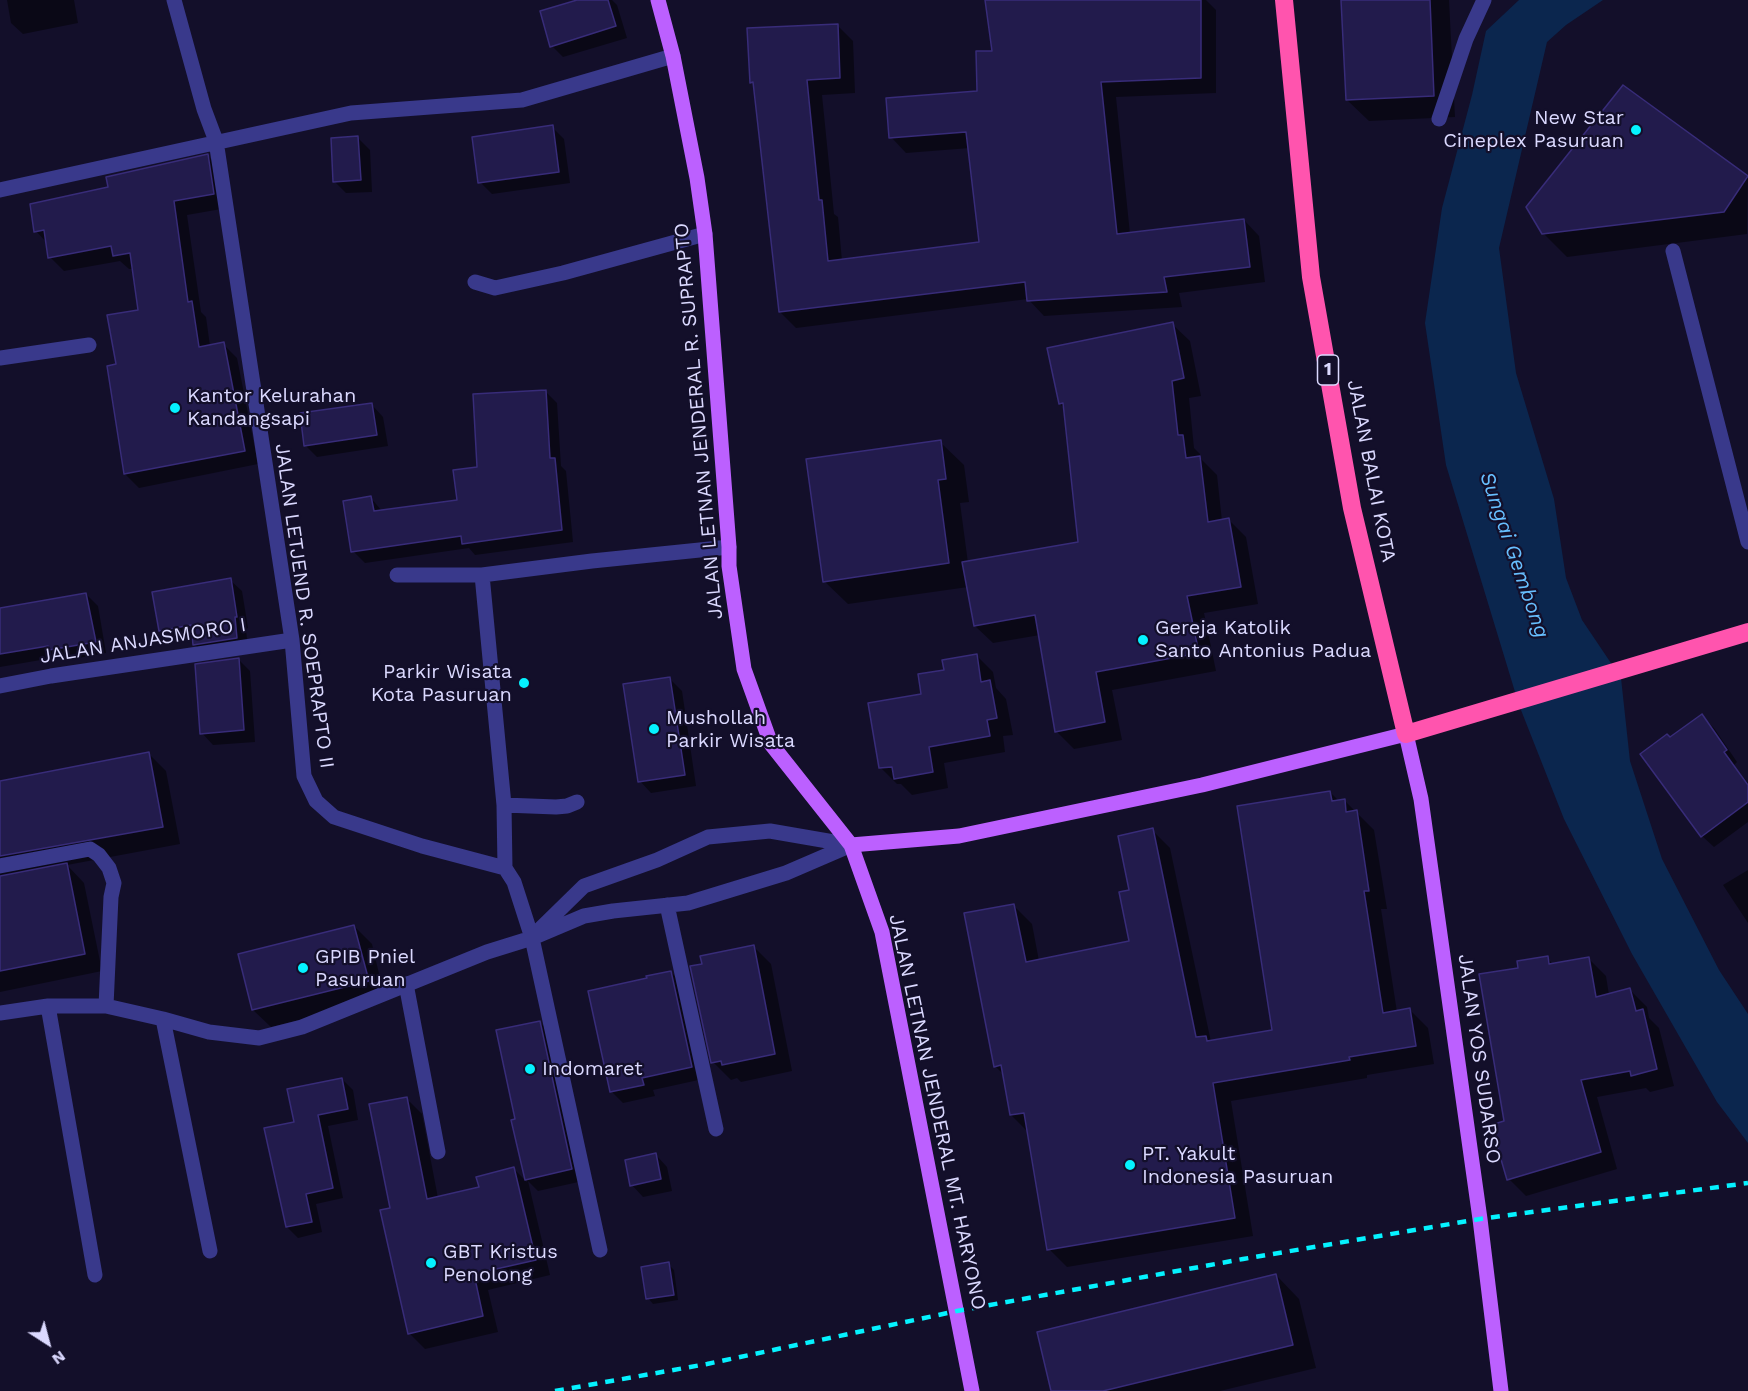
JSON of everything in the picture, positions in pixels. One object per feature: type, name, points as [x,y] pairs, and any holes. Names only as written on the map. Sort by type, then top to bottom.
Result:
[{"type":"highway","name":"JALAN BALAI KOTA","points":[[1284,0],[1311,277],[1352,508],[1406,734]]},
{"type":"highway","points":[[1406,734],[1748,633]]},
{"type":"main road","name":"JALAN LETNAN JENDERAL R. SUPRAPTO","points":[[658,0],[673,56],[697,178],[705,234],[729,566],[744,669],[771,744],[851,845]]},
{"type":"main road","points":[[851,845],[959,836],[1202,785],[1406,734]]},
{"type":"main road","name":"JALAN YOS SUDARSO","points":[[1406,734],[1421,799],[1480,1219],[1501,1391]]},
{"type":"main road","name":"JALAN LETNAN JENDERAL MT. HARYONO","points":[[851,845],[882,932],[972,1391]]},
{"type":"street","name":"JALAN LETJEND R. SOEPRAPTO II","points":[[174,0],[204,109],[216,141],[292,640],[304,776],[316,801],[333,817],[422,846],[505,868]]},
{"type":"street","points":[[1439,119],[1466,39],[1484,0]]},
{"type":"street","points":[[0,190],[351,113],[522,100],[673,56]]},
{"type":"street","points":[[475,282],[495,288],[562,273],[705,234]]},
{"type":"street","points":[[1673,251],[1748,542]]},
{"type":"street","points":[[0,358],[89,345]]},
{"type":"street","points":[[397,575],[482,575],[729,547]]},
{"type":"street","points":[[482,575],[504,805],[505,868],[514,882],[532,938],[600,1250]]},
{"type":"street","name":"JALAN ANJASMORO I","points":[[0,686],[62,674],[292,640]]},
{"type":"street","points":[[504,805],[556,807],[577,802]]},
{"type":"street","points":[[532,938],[584,886],[657,860],[708,837],[770,831],[851,845]]},
{"type":"street","points":[[0,1013],[48,1006],[106,1006],[163,1018],[209,1032],[258,1038],[302,1027],[487,952],[532,938],[584,916],[688,903],[786,873],[851,845]]},
{"type":"street","points":[[0,866],[90,849],[99,855],[109,868],[114,884],[111,897],[106,1006]]},
{"type":"street","points":[[667,905],[716,1129]]},
{"type":"street","points":[[406,984],[438,1152]]},
{"type":"street","points":[[48,1006],[95,1275]]},
{"type":"street","points":[[163,1018],[210,1251]]},
{"type":"water","name":"Sungai Gembong","points":[[1519,0],[1603,0],[1566,25],[1547,42],[1499,248],[1516,373],[1554,499],[1566,578],[1582,620],[1621,678],[1630,761],[1662,859],[1719,970],[1748,1014],[1748,1143],[1717,1102],[1632,954],[1564,819],[1519,705],[1446,465],[1425,323],[1442,208],[1472,95],[1486,31]]},
{"type":"building","points":[[577,0],[608,0],[616,26],[550,47],[540,11]]},
{"type":"building","points":[[985,0],[1201,0],[1201,78],[1101,82],[1117,234],[1244,219],[1250,267],[1164,277],[1167,292],[1027,301],[1025,282],[779,312],[753,82],[750,83],[747,28],[838,24],[840,78],[807,80],[819,200],[822,200],[828,261],[979,242],[966,132],[889,138],[886,98],[977,91],[976,51],[992,51]]},
{"type":"building","points":[[1341,0],[1430,0],[1434,96],[1346,100]]},
{"type":"building","name":"New Star Cineplex Pasuruan","points":[[1623,85],[1748,176],[1724,212],[1542,234],[1526,207]]},
{"type":"building","points":[[553,125],[559,172],[478,183],[472,137]]},
{"type":"building","points":[[358,136],[361,180],[333,182],[331,138]]},
{"type":"building","points":[[208,154],[214,194],[174,201],[188,302],[192,301],[199,347],[224,342],[245,451],[124,474],[107,366],[116,364],[107,315],[138,310],[130,253],[113,256],[111,246],[48,258],[44,230],[34,232],[30,204],[108,187],[106,177]]},
{"type":"building","points":[[1173,322],[1184,378],[1172,381],[1178,435],[1183,435],[1186,458],[1200,456],[1208,522],[1229,518],[1241,587],[1187,596],[1199,653],[1096,672],[1105,722],[1055,732],[1035,615],[974,626],[962,562],[1078,542],[1063,403],[1059,404],[1047,348]]},
{"type":"building","points":[[546,390],[550,458],[555,458],[562,530],[462,544],[461,536],[351,552],[343,501],[371,496],[374,511],[457,500],[453,470],[477,467],[473,394]]},
{"type":"building","points":[[372,403],[377,435],[304,446],[300,413]]},
{"type":"building","points":[[941,440],[946,479],[938,480],[949,563],[823,582],[806,459]]},
{"type":"building","points":[[231,578],[237,617],[235,617],[237,638],[193,645],[191,625],[159,631],[152,592]]},
{"type":"building","points":[[86,593],[96,642],[49,650],[48,646],[0,654],[0,608]]},
{"type":"building","points":[[977,654],[981,682],[990,680],[997,718],[987,720],[990,736],[929,747],[933,772],[894,779],[892,767],[879,768],[868,703],[921,694],[918,674],[944,670],[942,660]]},
{"type":"building","points":[[239,658],[244,730],[200,734],[195,664]]},
{"type":"building","name":"Mushollah Parkir Wisata","points":[[670,677],[685,775],[638,782],[623,684]]},
{"type":"building","points":[[1702,714],[1727,750],[1724,752],[1748,785],[1748,802],[1701,837],[1640,754],[1667,734],[1670,737]]},
{"type":"building","points":[[149,752],[163,827],[0,856],[0,781]]},
{"type":"building","points":[[1330,791],[1332,801],[1345,799],[1346,812],[1357,810],[1369,891],[1364,891],[1383,1013],[1410,1008],[1416,1046],[1349,1057],[1350,1060],[1213,1083],[1235,1218],[1047,1250],[1024,1113],[1010,1115],[1001,1065],[994,1067],[964,913],[1014,904],[1026,962],[1129,941],[1119,892],[1129,890],[1118,836],[1153,828],[1196,1037],[1206,1036],[1207,1041],[1272,1030],[1237,806]]},
{"type":"building","points":[[67,863],[85,954],[0,971],[0,876]]},
{"type":"building","name":"GPIB Pniel Pasuruan","points":[[354,925],[369,981],[252,1010],[238,954]]},
{"type":"building","points":[[754,945],[775,1054],[722,1065],[721,1061],[711,1063],[690,966],[702,964],[700,956]]},
{"type":"building","points":[[1548,956],[1549,964],[1589,957],[1596,997],[1630,988],[1636,1011],[1643,1009],[1657,1069],[1631,1076],[1630,1071],[1581,1080],[1601,1152],[1507,1180],[1491,1125],[1504,1121],[1479,974],[1518,968],[1517,961]]},
{"type":"building","points":[[671,971],[692,1067],[642,1078],[644,1085],[610,1092],[588,991]]},
{"type":"building","points":[[540,1021],[572,1169],[525,1180],[511,1120],[515,1119],[496,1030]]},
{"type":"building","points":[[342,1078],[348,1109],[318,1115],[333,1188],[306,1194],[312,1222],[286,1227],[264,1128],[294,1122],[287,1089]]},
{"type":"building","points":[[407,1097],[427,1199],[479,1187],[476,1177],[514,1167],[536,1260],[474,1274],[483,1316],[408,1334],[380,1210],[390,1208],[369,1104]]},
{"type":"building","points":[[656,1153],[661,1179],[630,1186],[625,1160]]},
{"type":"building","points":[[669,1262],[674,1295],[646,1299],[641,1267]]},
{"type":"building","points":[[1276,1274],[1293,1345],[1103,1391],[1051,1391],[1037,1332]]},
{"type":"railway","points":[[555,1391],[707,1364],[957,1311],[1243,1259],[1480,1219],[1748,1183]]},
{"type":"place","name":"New Star Cineplex Pasuruan","points":[[1636,130]]},
{"type":"place","name":"Kantor Kelurahan Kandangsapi","points":[[175,408]]},
{"type":"place","name":"Gereja Katolik Santo Antonius Padua","points":[[1143,640]]},
{"type":"place","name":"Parkir Wisata Kota Pasuruan","points":[[524,683]]},
{"type":"place","name":"Mushollah Parkir Wisata","points":[[654,729]]},
{"type":"place","name":"GPIB Pniel Pasuruan","points":[[303,968]]},
{"type":"place","name":"Indomaret","points":[[530,1069]]},
{"type":"place","name":"PT. Yakult Indonesia Pasuruan","points":[[1130,1165]]},
{"type":"place","name":"GBT Kristus Penolong","points":[[431,1263]]}]
